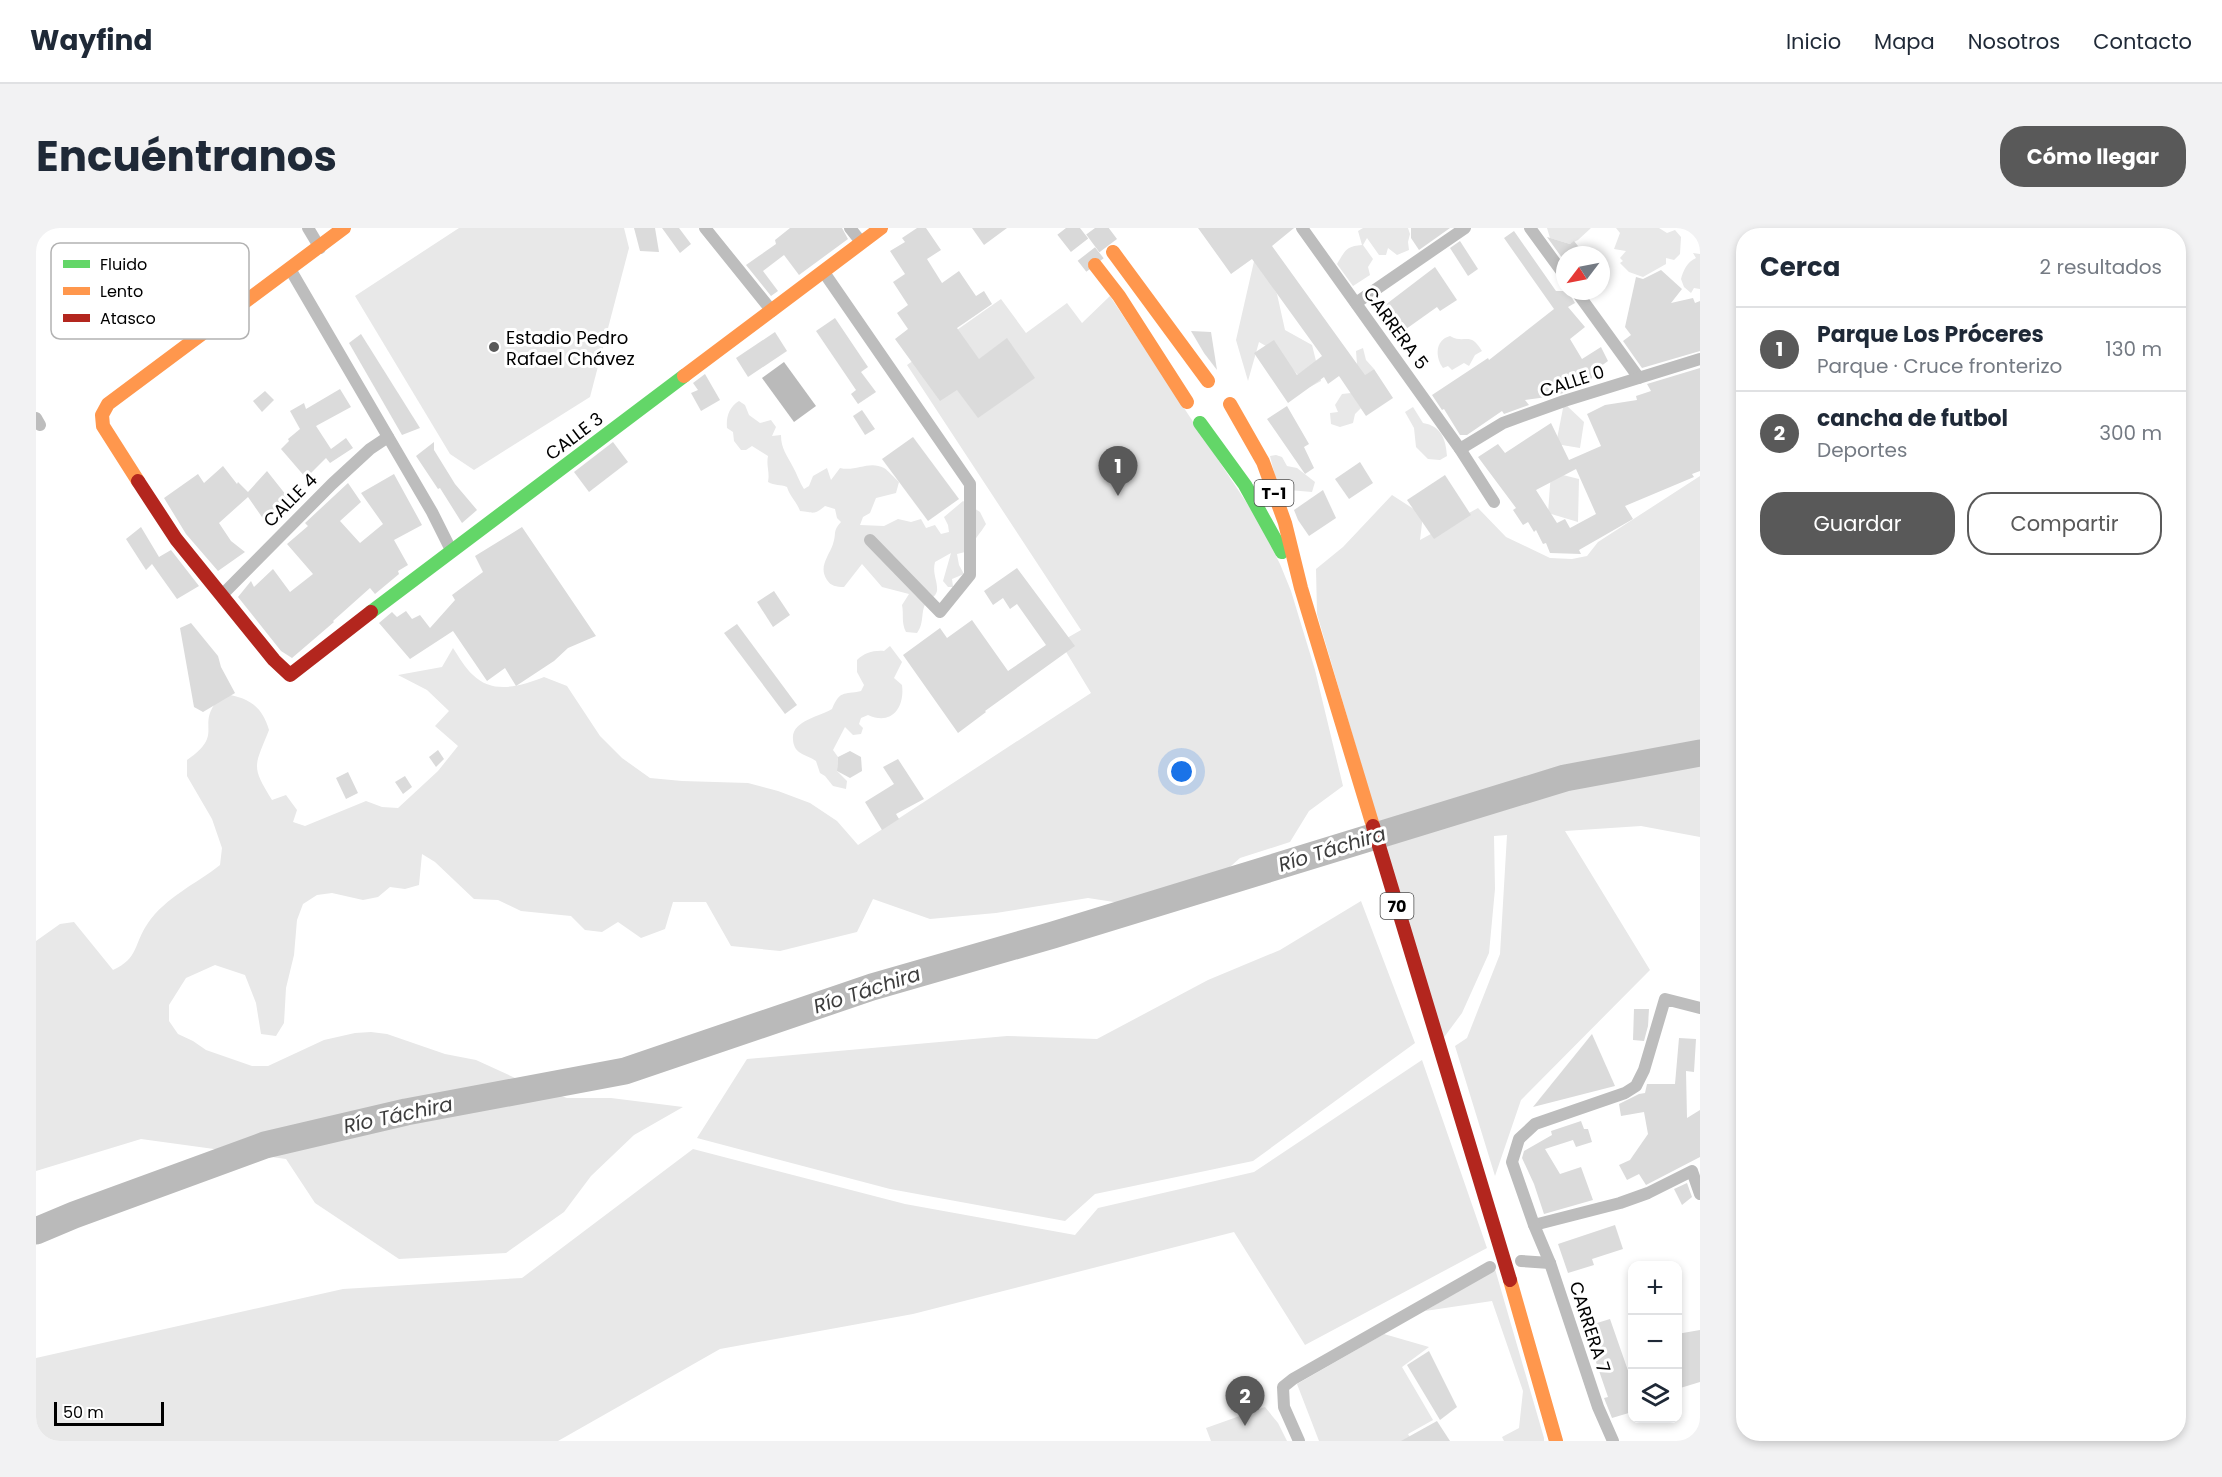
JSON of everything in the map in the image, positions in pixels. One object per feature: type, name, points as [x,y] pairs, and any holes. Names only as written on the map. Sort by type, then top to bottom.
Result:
[{"type":"main road","points":[[249,299],[344,228]]},
{"type":"main road","name":"CALLE 3","points":[[222,595],[274,660],[290,675],[452,550],[881,228]]},
{"type":"main road","name":"T-1","points":[[1113,252],[1173,336],[1221,390],[1263,462],[1285,523],[1300,588]]},
{"type":"main road","name":"T-1","points":[[1095,265],[1119,296],[1187,402],[1191,415],[1211,423],[1233,466],[1259,506],[1300,588]]},
{"type":"main road","points":[[196,339],[108,404],[102,415],[103,426],[176,539],[222,595]]},
{"type":"main road","points":[[1187,402],[1193,387],[1221,390],[1225,417],[1211,423]]},
{"type":"main road","name":"70","points":[[1300,588],[1494,1223],[1556,1441]]},
{"type":"main road","name":"70","points":[[1538,1373],[1570,1441]]},
{"type":"street","points":[[308,228],[320,248]]},
{"type":"street","points":[[705,228],[772,311]]},
{"type":"street","points":[[850,228],[861,242]]},
{"type":"street","name":"CARRERA 5","points":[[1302,228],[1460,448],[1494,502]]},
{"type":"street","points":[[1356,303],[1465,228]]},
{"type":"street","points":[[1530,228],[1556,264]]},
{"type":"street","points":[[290,269],[452,550]]},
{"type":"street","points":[[823,271],[970,484],[970,575],[939,612],[870,540]]},
{"type":"street","points":[[1583,300],[1639,378]]},
{"type":"street","name":"CALLE 0","points":[[1460,448],[1503,423],[1700,358]]},
{"type":"street","name":"CALLE 4","points":[[222,595],[332,484],[370,449],[388,437]]},
{"type":"street","name":"CARRERA 7","points":[[1613,1441],[1598,1407],[1550,1263],[1512,1162],[1519,1139],[1535,1124],[1625,1093],[1636,1086],[1644,1070],[1665,999],[1700,1008]]},
{"type":"street","points":[[1534,1224],[1620,1203],[1648,1193],[1692,1171],[1700,1194]]},
{"type":"street","points":[[1521,1261],[1550,1263]]},
{"type":"street","points":[[1299,1441],[1284,1407],[1284,1387],[1490,1267]]},
{"type":"shaded area","name":"Estadio Pedro Rafael Chávez","points":[[459,228],[624,228],[629,248],[590,397],[474,470],[450,454],[355,296]]},
{"type":"shaded area","points":[[1363,228],[1408,228],[1409,250],[1397,255],[1388,248],[1386,255],[1379,255],[1367,238],[1363,245],[1373,259],[1368,267],[1370,275],[1353,286],[1337,264],[1346,250],[1362,245],[1358,231]]},
{"type":"shaded area","points":[[1547,228],[1591,228],[1570,244],[1550,238]]},
{"type":"shaded area","points":[[1616,228],[1659,228],[1667,233],[1675,230],[1681,237],[1680,254],[1674,260],[1666,258],[1666,264],[1643,277],[1629,272],[1620,263],[1623,261],[1620,258],[1626,251],[1614,249],[1620,233]]},
{"type":"shaded area","points":[[1693,253],[1700,254],[1700,289],[1694,288],[1691,293],[1684,287],[1681,279],[1686,267],[1696,258]]},
{"type":"shaded area","points":[[1255,257],[1277,294],[1285,330],[1312,345],[1321,381],[1310,387],[1273,350],[1259,342],[1248,381],[1236,340]]},
{"type":"shaded area","points":[[1110,296],[1256,517],[1291,591],[1315,670],[1343,786],[1309,811],[1290,842],[1240,858],[1196,897],[1159,909],[1088,898],[996,913],[930,919],[873,899],[857,932],[780,951],[731,946],[706,902],[673,902],[665,929],[641,938],[618,922],[602,932],[585,930],[571,916],[521,911],[498,900],[474,899],[435,862],[422,854],[419,885],[405,889],[390,887],[378,897],[363,900],[332,893],[317,895],[303,904],[297,920],[294,955],[286,988],[284,1023],[276,1036],[261,1034],[256,1003],[245,975],[215,965],[186,978],[169,1005],[169,1021],[178,1034],[206,1050],[252,1066],[268,1066],[324,1040],[371,1032],[387,1034],[445,1054],[476,1060],[537,1088],[567,1098],[611,1098],[683,1107],[634,1135],[591,1176],[564,1212],[506,1253],[399,1259],[315,1203],[286,1159],[141,1139],[36,1171],[36,941],[60,924],[74,922],[113,970],[132,956],[143,931],[163,906],[220,865],[222,848],[212,819],[187,776],[187,760],[204,744],[207,738],[210,713],[225,694],[248,701],[263,715],[269,730],[258,759],[260,779],[272,800],[286,795],[297,810],[293,822],[305,826],[366,801],[382,807],[398,808],[438,771],[458,746],[435,726],[449,711],[427,690],[398,675],[442,667],[453,648],[470,672],[489,685],[517,686],[544,677],[567,686],[600,736],[622,758],[650,778],[748,783],[778,791],[810,803],[837,821],[858,845],[1091,693],[1060,642],[1081,630],[907,365],[1001,299],[1026,333],[1067,303],[1082,323]]},
{"type":"shaded area","points":[[1450,336],[1470,339],[1482,351],[1475,355],[1469,366],[1464,363],[1452,370],[1448,366],[1443,368],[1438,349],[1441,341]]},
{"type":"shaded area","points":[[1363,348],[1366,360],[1374,369],[1347,388],[1348,370],[1357,364],[1356,351]]},
{"type":"shaded area","points":[[784,362],[816,406],[794,422],[762,378]]},
{"type":"shaded area","points":[[1351,393],[1361,408],[1355,414],[1353,423],[1340,427],[1331,424],[1330,413],[1338,412],[1335,405],[1342,394]]},
{"type":"shaded area","points":[[739,401],[745,405],[749,415],[760,423],[771,420],[776,427],[772,436],[781,435],[785,452],[804,489],[809,486],[813,476],[827,468],[831,480],[840,468],[852,469],[873,465],[886,469],[899,482],[896,493],[876,498],[870,513],[863,517],[860,525],[884,526],[898,519],[911,522],[921,519],[926,528],[935,525],[941,534],[949,532],[944,517],[963,501],[980,512],[986,524],[969,551],[957,554],[964,574],[952,579],[953,587],[948,587],[943,581],[951,553],[935,562],[937,591],[925,605],[917,633],[906,632],[904,625],[902,605],[909,594],[882,587],[862,564],[844,587],[834,586],[829,582],[824,566],[841,522],[837,518],[835,509],[825,506],[816,512],[800,511],[787,487],[768,482],[768,456],[752,446],[741,450],[734,441],[733,432],[727,428],[729,413]]},
{"type":"shaded area","points":[[1564,403],[1584,422],[1580,448],[1556,444]]},
{"type":"shaded area","points":[[1413,407],[1423,423],[1434,427],[1441,434],[1447,456],[1440,460],[1428,459],[1416,447],[1414,428],[1405,412]]},
{"type":"shaded area","points":[[1270,456],[1282,457],[1287,466],[1297,468],[1315,482],[1312,492],[1289,490],[1280,496]]},
{"type":"shaded area","points":[[1551,472],[1579,479],[1578,522],[1548,513]]},
{"type":"shaded area","points":[[1700,476],[1700,837],[1641,826],[1565,831],[1650,970],[1521,1100],[1495,1176],[1455,1046],[1467,1038],[1500,954],[1507,835],[1494,836],[1495,889],[1489,953],[1462,1013],[1442,1040],[1317,614],[1316,569],[1343,547],[1392,495],[1423,515],[1420,540],[1478,508],[1506,537],[1550,558],[1572,559],[1587,556],[1598,542]]},
{"type":"shaded area","points":[[890,646],[902,662],[894,678],[902,685],[899,708],[895,713],[883,718],[868,715],[861,718],[859,724],[863,728],[861,734],[853,735],[845,727],[833,750],[838,757],[837,771],[847,781],[846,789],[833,786],[820,773],[816,761],[796,749],[793,743],[794,733],[802,723],[832,709],[840,696],[861,691],[864,685],[857,672],[857,660],[869,652],[884,651]]},
{"type":"shaded area","points":[[1361,901],[1415,1043],[1253,1161],[1095,1194],[1065,1221],[890,1189],[697,1138],[747,1059],[1007,1036],[1097,1039],[1208,980],[1280,950]]},
{"type":"shaded area","points":[[1422,1060],[1487,1248],[1305,1345],[1234,1232],[913,1314],[720,1349],[558,1441],[36,1441],[36,1358],[343,1289],[522,1278],[693,1149],[905,1204],[1075,1235],[1098,1208],[1254,1172]]},
{"type":"shaded area","points":[[1495,1269],[1544,1441],[1504,1441],[1502,1437],[1519,1428],[1523,1391],[1492,1301],[1425,1311]]},
{"type":"shaded area","points":[[1384,1334],[1429,1347],[1402,1367],[1433,1420],[1408,1434],[1412,1441],[1319,1441],[1297,1384]]},
{"type":"shaded area","points":[[1265,1407],[1278,1423],[1287,1441],[1211,1441],[1206,1428]]},
{"type":"building","points":[[634,228],[655,228],[659,252],[640,251]]},
{"type":"building","points":[[662,228],[679,228],[691,244],[680,253]]},
{"type":"building","points":[[790,228],[842,228],[848,239],[799,275],[784,255],[763,271],[778,291],[771,296],[746,265],[776,244],[775,240]]},
{"type":"building","points":[[917,228],[926,228],[941,250],[927,259],[942,283],[959,271],[976,296],[984,291],[992,304],[957,328],[979,359],[1007,338],[1035,378],[978,418],[957,390],[940,401],[895,339],[908,329],[897,313],[908,305],[893,282],[905,274],[890,251],[905,242],[902,238]]},
{"type":"building","points":[[972,228],[1007,228],[984,245]]},
{"type":"building","points":[[1198,228],[1294,228],[1272,246],[1365,375],[1374,369],[1393,398],[1366,416],[1339,376],[1328,384],[1324,377],[1288,403],[1254,353],[1274,340],[1297,375],[1322,356],[1252,259],[1231,274]]},
{"type":"building","points":[[1411,228],[1450,228],[1419,250],[1411,238]]},
{"type":"building","points":[[1514,231],[1556,291],[1556,300],[1573,300],[1575,303],[1568,307],[1585,327],[1570,339],[1582,359],[1601,347],[1608,361],[1597,369],[1585,386],[1554,396],[1525,400],[1529,405],[1504,414],[1502,411],[1467,435],[1460,435],[1444,409],[1442,410],[1432,395],[1488,358],[1489,360],[1554,309],[1504,238]]},
{"type":"building","points":[[1547,237],[1570,244],[1574,241],[1578,246],[1556,246],[1556,250]]},
{"type":"building","points":[[1460,241],[1478,269],[1468,276],[1450,248]]},
{"type":"building","points":[[1435,267],[1457,300],[1440,311],[1437,307],[1399,334],[1394,327],[1390,330],[1376,312]]},
{"type":"building","points":[[1661,270],[1682,289],[1671,303],[1693,298],[1695,303],[1700,301],[1700,351],[1642,368],[1623,341],[1631,335],[1625,327],[1636,277],[1643,279]]},
{"type":"building","points":[[835,318],[868,367],[861,372],[876,392],[858,404],[851,394],[856,390],[816,331]]},
{"type":"building","points":[[1191,331],[1211,332],[1217,370],[1204,353]]},
{"type":"building","points":[[775,332],[787,351],[748,377],[736,358]]},
{"type":"building","points":[[361,334],[420,428],[402,435],[349,343]]},
{"type":"building","points":[[1700,368],[1700,471],[1692,474],[1694,477],[1625,506],[1633,519],[1579,550],[1581,554],[1550,553],[1536,530],[1534,532],[1528,522],[1523,525],[1513,510],[1516,508],[1478,457],[1498,444],[1505,453],[1551,423],[1569,460],[1601,446],[1587,414],[1605,405],[1637,400],[1636,396],[1651,391],[1647,384]],"holes":[[[1576,469],[1596,514],[1570,528],[1565,519],[1557,523],[1536,490]]]},
{"type":"building","points":[[705,374],[720,400],[701,411],[691,393],[698,390],[693,383]]},
{"type":"building","points":[[340,389],[351,407],[316,426],[331,449],[346,438],[353,448],[330,463],[326,458],[306,478],[281,449],[289,441],[288,439],[300,429],[290,411],[304,403],[306,409]]},
{"type":"building","points":[[265,391],[274,400],[262,412],[253,401]]},
{"type":"building","points":[[1287,406],[1309,444],[1304,447],[1314,468],[1305,474],[1267,419]]},
{"type":"building","points":[[862,410],[875,429],[865,435],[853,416]]},
{"type":"building","points":[[913,437],[959,499],[928,521],[882,459]]},
{"type":"building","points":[[434,442],[434,450],[455,484],[477,510],[462,523],[416,456]]},
{"type":"building","points":[[613,442],[628,462],[589,492],[574,472]]},
{"type":"building","points":[[1360,462],[1373,483],[1349,499],[1335,479]]},
{"type":"building","points":[[223,466],[237,484],[238,482],[248,492],[267,471],[290,500],[264,520],[248,497],[219,523],[231,541],[245,552],[218,571],[186,534],[164,498],[198,474],[204,483]]},
{"type":"building","points":[[394,474],[422,525],[394,540],[408,565],[398,571],[399,574],[375,594],[370,588],[292,658],[281,651],[238,597],[251,581],[254,587],[273,569],[290,592],[313,574],[287,544],[308,526],[305,523],[348,483],[361,502],[340,521],[360,543],[383,524],[361,493]]},
{"type":"building","points":[[1445,475],[1471,515],[1434,539],[1407,500]]},
{"type":"building","points":[[1323,490],[1336,518],[1309,536],[1294,510]]},
{"type":"building","points":[[141,527],[159,557],[171,550],[199,586],[177,599],[152,564],[146,570],[126,539]]},
{"type":"building","points":[[522,527],[596,636],[568,648],[554,661],[516,686],[505,668],[487,681],[453,631],[410,659],[379,623],[392,612],[397,617],[406,611],[412,619],[420,615],[430,628],[455,600],[452,595],[483,572],[475,556]]},
{"type":"building","points":[[1017,568],[1075,646],[958,733],[903,655],[940,628],[947,638],[972,620],[1008,671],[1046,645],[1017,604],[1010,609],[1003,598],[993,605],[984,591]]},
{"type":"building","points":[[774,591],[790,615],[773,627],[757,602]]},
{"type":"building","points":[[191,623],[218,656],[221,667],[235,693],[203,712],[194,707],[180,628]]},
{"type":"building","points":[[737,624],[797,705],[785,714],[724,633]]},
{"type":"building","points":[[438,750],[444,759],[436,767],[429,757]]},
{"type":"building","points":[[850,751],[861,757],[862,771],[850,778],[837,771],[838,757]]},
{"type":"building","points":[[898,759],[924,799],[896,814],[899,819],[882,830],[865,802],[894,784],[883,767]]},
{"type":"building","points":[[348,772],[358,793],[346,799],[336,778]]},
{"type":"building","points":[[405,776],[412,787],[403,794],[395,782]]},
{"type":"building","points":[[1634,1009],[1649,1009],[1644,1041],[1633,1040]]},
{"type":"building","points":[[1592,1034],[1615,1086],[1533,1107]]},
{"type":"building","points":[[1679,1038],[1696,1039],[1694,1072],[1686,1071],[1687,1118],[1700,1110],[1700,1157],[1646,1185],[1639,1174],[1627,1180],[1619,1165],[1630,1160],[1648,1134],[1644,1112],[1621,1116],[1619,1104],[1645,1093],[1647,1084],[1675,1084]]},
{"type":"building","points":[[1581,1121],[1584,1129],[1588,1129],[1592,1142],[1576,1147],[1573,1140],[1545,1149],[1560,1174],[1581,1167],[1593,1200],[1544,1214],[1522,1158],[1524,1151],[1552,1135],[1551,1131]]},
{"type":"building","points":[[1687,1183],[1692,1197],[1682,1205],[1674,1189]]},
{"type":"building","points":[[1615,1225],[1623,1249],[1592,1259],[1594,1265],[1568,1273],[1558,1244]]},
{"type":"building","points":[[1610,1319],[1628,1371],[1628,1413],[1612,1418],[1604,1398],[1608,1397],[1584,1327]]},
{"type":"building","points":[[1700,1330],[1700,1382],[1682,1387],[1682,1369],[1682,1333]]},
{"type":"building","points":[[1429,1351],[1457,1407],[1440,1420],[1407,1365]]},
{"type":"building","points":[[1437,1421],[1450,1441],[1401,1441]]},
{"type":"waterway","name":"Río Táchira","points":[[36,1231],[265,1145],[406,1112],[625,1071],[872,987],[1053,935],[1565,778],[1700,753]]},
{"type":"tunnel","points":[[1066,228],[1095,265]]},
{"type":"tunnel","points":[[1095,228],[1113,252]]},
{"type":"traffic: fast","points":[[371,612],[684,376]]},
{"type":"traffic: fast","points":[[1200,423],[1245,485],[1282,552]]},
{"type":"traffic: slow","points":[[249,299],[344,228]]},
{"type":"traffic: slow","points":[[684,376],[881,228]]},
{"type":"traffic: slow","points":[[1113,252],[1208,381]]},
{"type":"traffic: slow","points":[[1095,265],[1119,296],[1187,402]]},
{"type":"traffic: slow","points":[[138,481],[103,426],[102,415],[108,404],[195,339]]},
{"type":"traffic: slow","points":[[1230,404],[1263,462],[1285,523],[1301,588],[1373,826]]},
{"type":"traffic: slow","points":[[1510,1280],[1556,1441]]},
{"type":"traffic: jam","points":[[138,481],[176,539],[274,660],[290,675],[371,612]]},
{"type":"traffic: jam","points":[[1373,826],[1510,1280]]},
{"type":"place","name":"Estadio Pedro Rafael Chávez","points":[[494,347]]},
{"type":"place","name":"Parque Los Próceres","points":[[1118,496]]},
{"type":"place","name":"cancha de futbol","points":[[1245,1426]]}]
